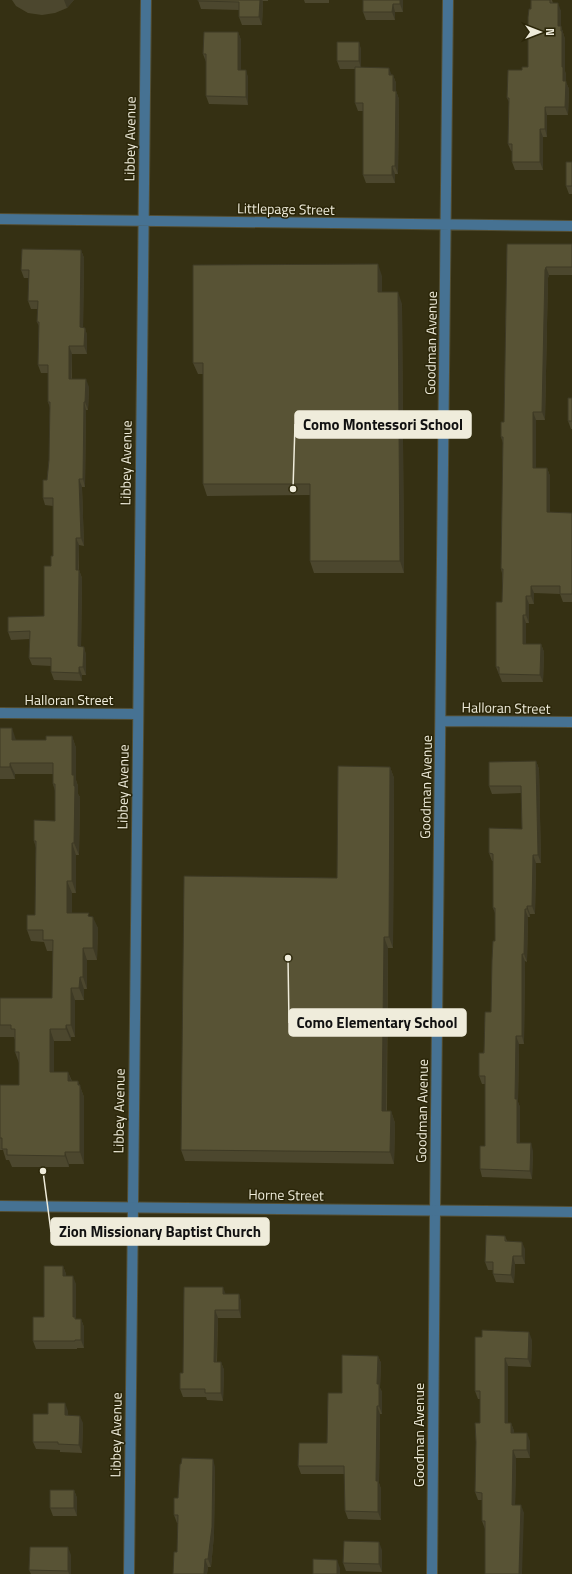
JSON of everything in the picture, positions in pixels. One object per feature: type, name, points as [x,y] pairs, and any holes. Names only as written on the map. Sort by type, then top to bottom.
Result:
[{"type":"street","name":"Libbey Avenue","points":[[129,1574],[142,221],[146,0]]},
{"type":"street","name":"Goodman Avenue","points":[[432,1574],[448,0]]},
{"type":"street","name":"Littlepage Street","points":[[0,220],[572,226]]},
{"type":"street","name":"Halloran Street","points":[[0,713],[137,714]]},
{"type":"street","name":"Halloran Street","points":[[440,721],[572,722]]},
{"type":"street","name":"Horne Street","points":[[0,1206],[572,1212]]},
{"type":"building","points":[[198,0],[260,0],[259,17],[239,17],[239,2]]},
{"type":"building","points":[[363,0],[400,0],[400,4],[393,4],[392,12],[363,12]]},
{"type":"building","points":[[531,0],[550,0],[550,3],[558,3],[558,26],[561,26],[562,31],[563,81],[566,81],[565,107],[545,107],[545,129],[540,129],[540,162],[512,162],[512,144],[508,144],[508,70],[522,70],[522,67],[528,67],[528,17],[529,9],[531,9]]},
{"type":"building","points":[[204,32],[238,32],[238,70],[246,70],[246,97],[206,96],[206,54],[203,54]]},
{"type":"building","points":[[337,42],[359,42],[359,61],[337,61]]},
{"type":"building","points":[[355,67],[389,68],[389,75],[393,75],[393,91],[396,91],[395,166],[392,166],[392,175],[363,175],[363,103],[355,103]]},
{"type":"building","points":[[566,162],[572,162],[572,186],[566,186]]},
{"type":"building","points":[[507,244],[572,244],[572,267],[546,267],[545,270],[542,412],[533,412],[533,468],[547,468],[547,512],[572,513],[572,594],[560,594],[560,586],[531,586],[531,596],[526,596],[526,615],[523,615],[523,644],[541,644],[540,675],[499,674],[499,667],[496,667],[496,602],[502,602],[503,569],[501,569],[503,437],[501,437],[501,422],[504,422]]},
{"type":"building","points":[[22,249],[81,250],[80,327],[85,328],[84,346],[69,346],[69,379],[86,379],[84,402],[83,479],[79,479],[81,538],[76,538],[76,570],[79,570],[78,646],[84,647],[83,667],[79,667],[79,673],[51,672],[51,658],[29,658],[30,631],[8,632],[8,617],[44,616],[44,566],[51,566],[51,556],[53,556],[53,498],[43,498],[43,480],[47,480],[49,460],[50,402],[48,402],[48,365],[38,365],[38,301],[28,301],[29,270],[21,270]]},
{"type":"building","points":[[378,264],[378,292],[398,292],[400,561],[310,561],[310,484],[203,484],[203,363],[193,363],[193,265]]},
{"type":"building","points":[[568,398],[572,398],[572,421],[568,421]]},
{"type":"building","points":[[0,728],[12,728],[12,740],[46,740],[46,736],[72,736],[72,775],[74,775],[75,786],[74,843],[72,843],[72,881],[67,881],[67,913],[89,913],[88,916],[93,917],[93,948],[83,948],[83,977],[80,977],[79,988],[71,988],[71,1025],[66,1025],[66,1029],[50,1029],[50,1072],[68,1072],[68,1081],[78,1081],[78,1085],[80,1085],[80,1152],[65,1152],[65,1156],[7,1155],[7,1149],[2,1149],[2,1138],[0,1138],[0,1085],[19,1085],[19,1052],[15,1052],[15,1029],[11,1029],[11,1025],[0,1025],[0,998],[52,998],[53,940],[43,940],[43,930],[27,930],[27,915],[35,915],[36,841],[34,841],[34,820],[55,821],[55,784],[53,784],[53,763],[10,763],[10,767],[0,767]]},
{"type":"building","points":[[536,761],[538,855],[533,855],[532,906],[527,906],[527,909],[525,909],[524,954],[522,954],[522,1036],[516,1036],[515,1099],[517,1099],[517,1143],[531,1143],[530,1171],[480,1169],[480,1146],[485,1146],[485,1076],[479,1076],[479,1053],[484,1053],[485,1012],[491,1012],[493,941],[495,941],[495,908],[493,908],[493,854],[489,853],[489,828],[522,829],[521,786],[489,786],[489,762]]},
{"type":"building","points":[[338,766],[390,767],[389,937],[384,937],[382,1111],[391,1111],[390,1152],[181,1150],[184,876],[337,878]]},
{"type":"building","points":[[486,1235],[505,1236],[505,1241],[522,1242],[522,1256],[513,1256],[511,1275],[493,1274],[493,1262],[485,1262]]},
{"type":"building","points":[[44,1266],[63,1266],[63,1276],[73,1276],[73,1317],[75,1317],[75,1319],[81,1319],[81,1340],[33,1341],[33,1317],[44,1317]]},
{"type":"building","points":[[184,1287],[223,1287],[223,1294],[239,1294],[239,1310],[215,1310],[214,1362],[221,1362],[221,1393],[205,1393],[205,1389],[180,1389],[180,1373],[183,1373]]},
{"type":"building","points":[[482,1330],[529,1332],[528,1359],[505,1358],[505,1423],[511,1423],[511,1433],[527,1433],[527,1450],[513,1450],[512,1505],[521,1505],[519,1574],[485,1574],[485,1521],[482,1521],[482,1493],[475,1492],[475,1423],[480,1423],[480,1391],[475,1391],[475,1337],[482,1337]]},
{"type":"building","points":[[342,1355],[378,1356],[377,1384],[379,1384],[379,1406],[377,1406],[376,1481],[378,1481],[378,1512],[345,1511],[344,1466],[298,1466],[299,1443],[327,1443],[328,1393],[342,1393]]},
{"type":"building","points":[[48,1403],[65,1403],[65,1415],[80,1416],[79,1445],[58,1444],[58,1442],[33,1442],[33,1414],[48,1414]]},
{"type":"building","points":[[182,1458],[213,1459],[212,1527],[208,1559],[205,1559],[204,1574],[173,1574],[174,1552],[177,1552],[178,1515],[174,1515],[174,1498],[178,1498],[180,1464]]},
{"type":"building","points":[[50,1490],[74,1490],[74,1508],[50,1508]]},
{"type":"building","points":[[344,1541],[379,1542],[379,1564],[343,1563]]},
{"type":"building","points":[[30,1547],[68,1547],[68,1571],[29,1570]]},
{"type":"building","points":[[313,1559],[337,1560],[337,1574],[313,1574]]},
{"type":"place","name":"Como Montessori School","points":[[293,489]]},
{"type":"place","name":"Como Elementary School","points":[[288,958]]},
{"type":"place","name":"Zion Missionary Baptist Church","points":[[43,1171]]}]
